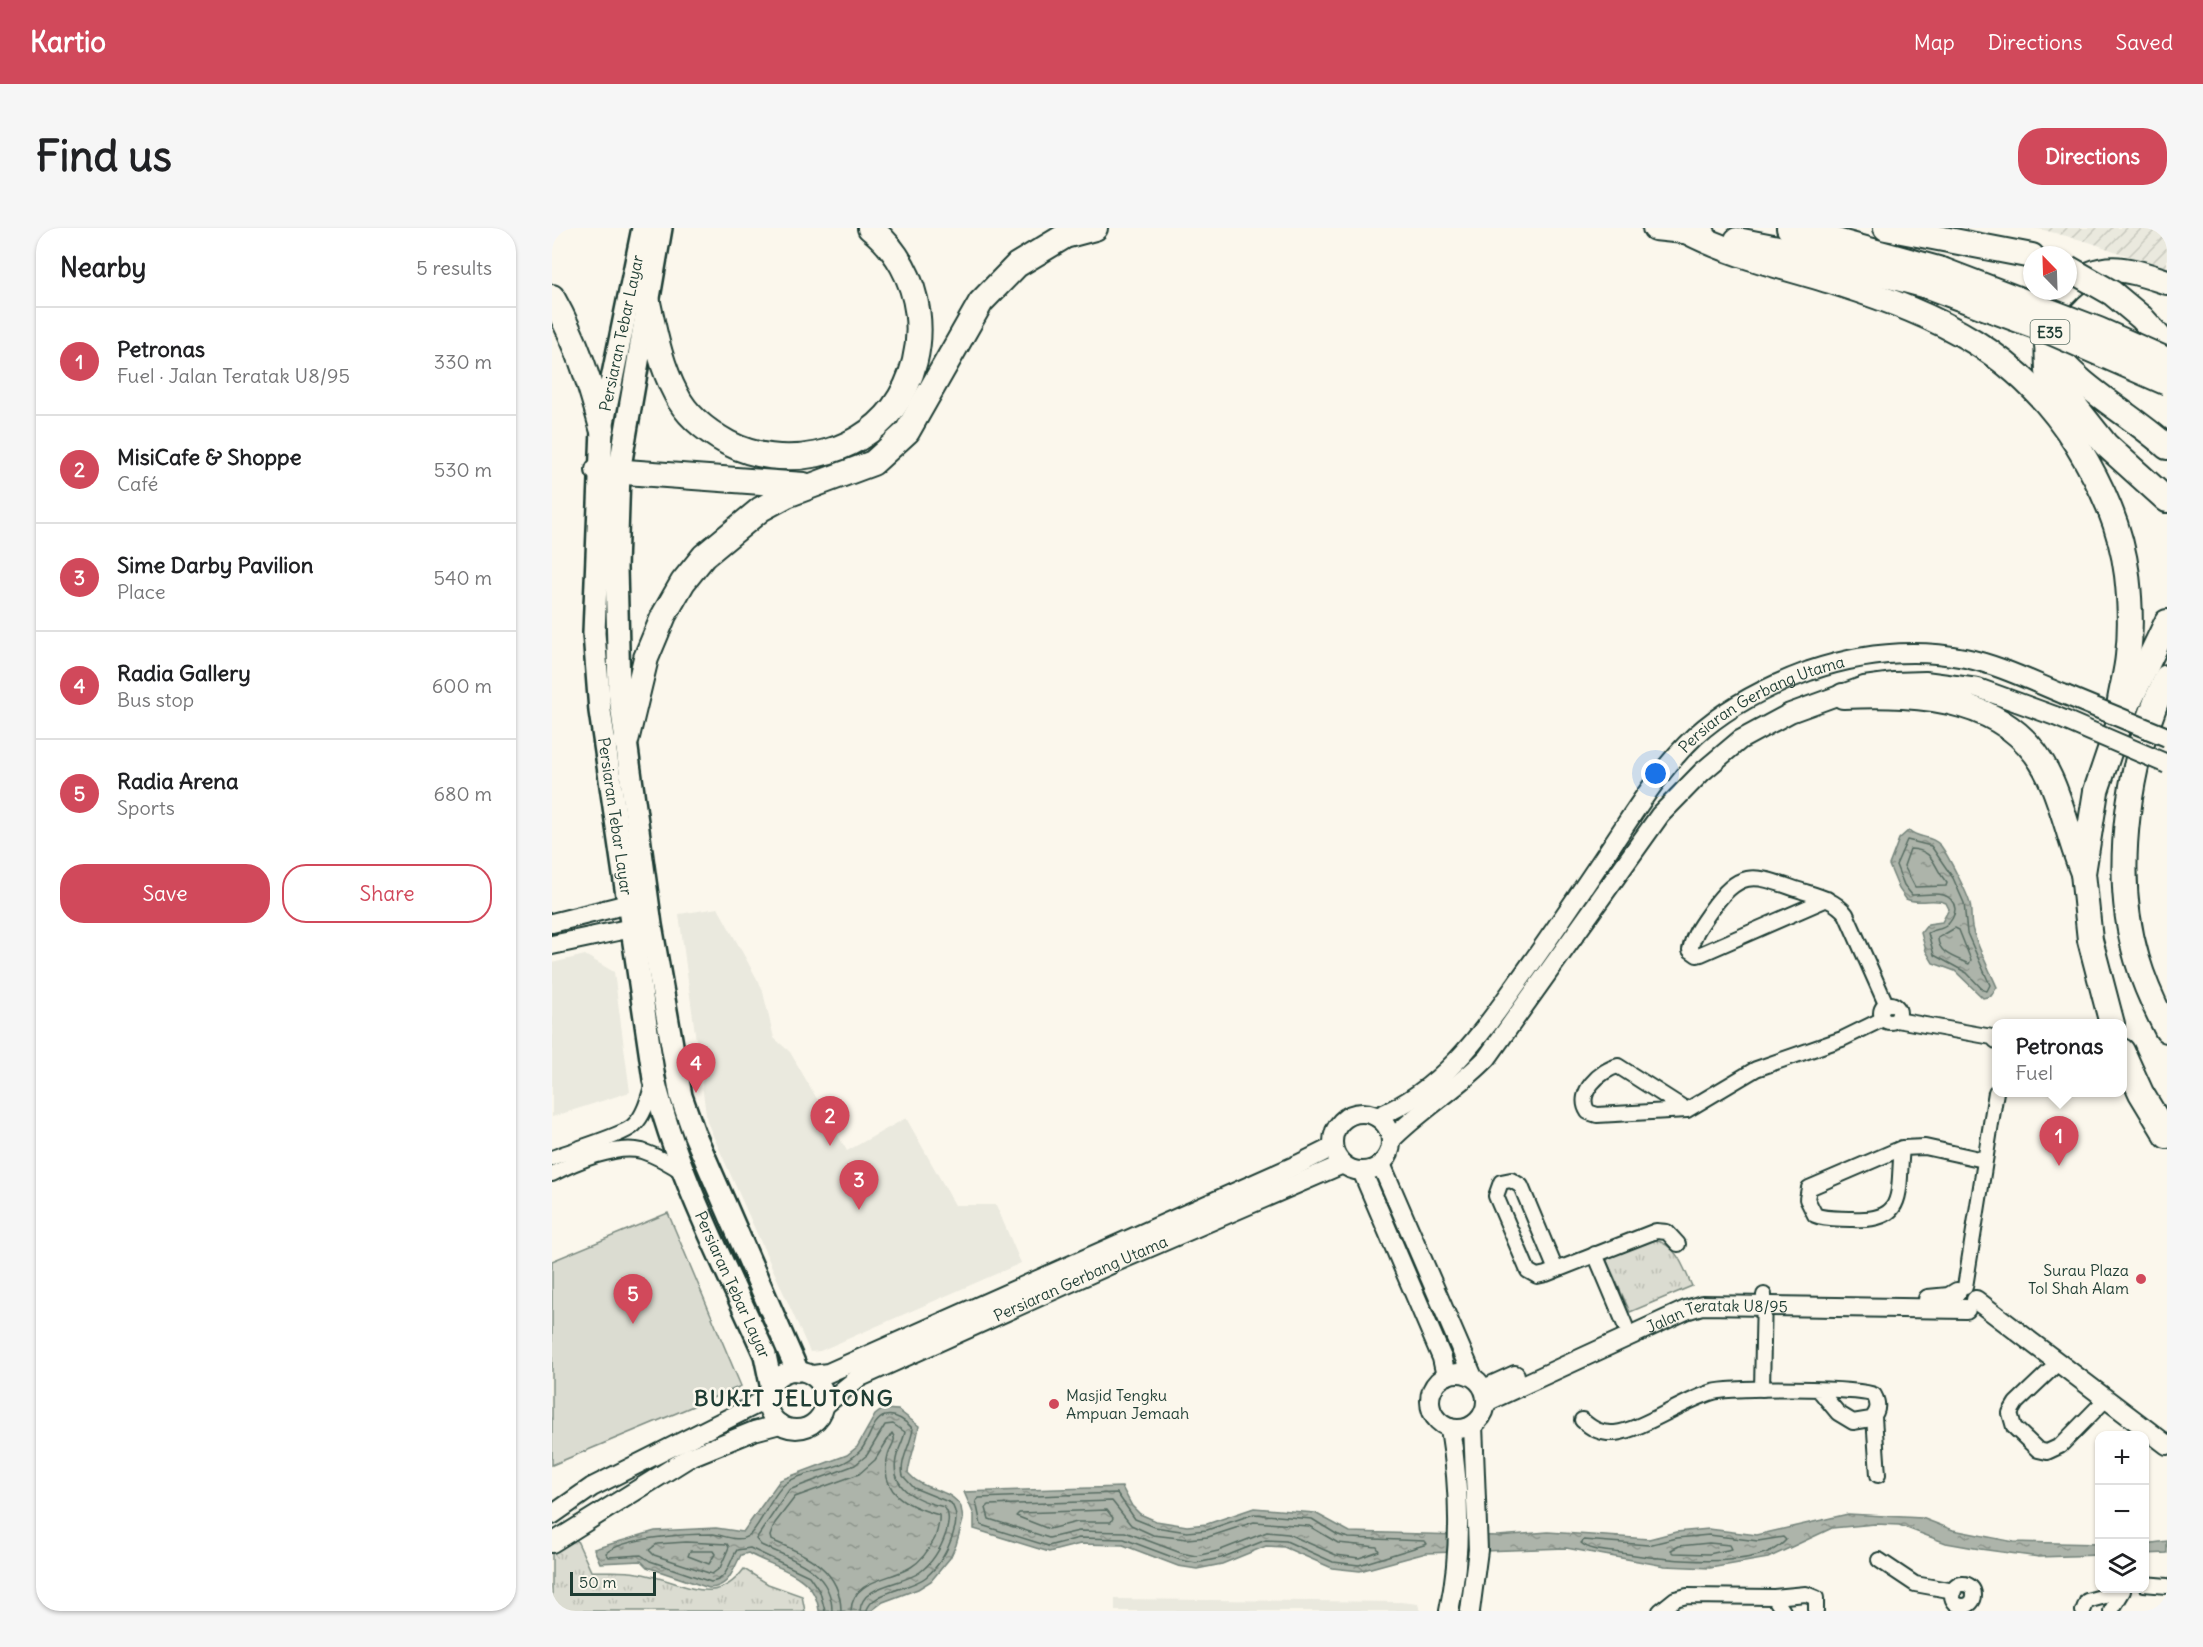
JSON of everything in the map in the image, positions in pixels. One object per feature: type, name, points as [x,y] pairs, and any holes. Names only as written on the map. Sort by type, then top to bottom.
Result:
[{"type":"highway","points":[[648,298],[660,352],[676,396],[693,417],[714,435],[743,451],[772,458],[829,452],[853,441],[893,408],[908,380],[918,351],[919,313],[912,283],[886,240],[870,228]]},
{"type":"highway","points":[[626,741],[646,658],[664,615],[683,582],[704,556],[761,509],[787,495],[818,486],[873,463],[907,432],[981,302],[1017,265],[1065,236],[1095,228]]},
{"type":"highway","name":"E35","points":[[1654,228],[1686,231],[1936,279],[2167,383]]},
{"type":"highway","name":"E35","points":[[1789,228],[1936,279],[2099,330],[2167,360]]},
{"type":"highway","points":[[1886,228],[2023,254]]},
{"type":"highway","points":[[1686,231],[1743,257],[1840,284],[1933,317],[1991,352],[2019,375],[2053,409],[2090,467],[2120,536],[2127,574],[2130,627],[2128,657],[2117,710],[2119,723]]},
{"type":"highway","points":[[2077,281],[2105,268],[2138,272],[2167,282]]},
{"type":"highway","points":[[2077,273],[2112,293],[2142,318],[2167,346]]},
{"type":"highway","points":[[552,297],[574,336],[602,428]]},
{"type":"highway","points":[[2058,300],[2050,316],[2047,344],[2048,372],[2063,394],[2106,445],[2167,500]]},
{"type":"highway","points":[[2047,344],[2060,362],[2079,380],[2167,447]]},
{"type":"highway","points":[[609,471],[818,486]]},
{"type":"highway","points":[[2083,873],[2096,792],[2119,723],[2167,622]]},
{"type":"highway","points":[[2167,677],[2147,724],[2129,796],[2126,879],[2136,956],[2167,1030]]},
{"type":"highway","points":[[1843,696],[1894,694],[1952,701],[1973,708],[2007,725],[2020,735],[2044,766],[2083,873],[2090,940],[2111,1019]]},
{"type":"highway","points":[[2147,724],[2167,708]]},
{"type":"highway","points":[[2127,1062],[2141,1093],[2167,1136]]},
{"type":"main road","name":"Persiaran Tebar Layar","points":[[651,233],[648,298],[609,471],[594,633],[600,711],[642,926],[689,1122],[805,1372]]},
{"type":"main road","name":"Persiaran Tebar Layar","points":[[638,901],[626,741],[619,690],[616,568],[609,471],[602,428],[651,233]]},
{"type":"main road","name":"Persiaran Gerbang Utama","points":[[552,1515],[592,1487],[769,1391],[778,1377],[839,1368],[1333,1147],[1336,1129],[1350,1116],[1368,1114],[1377,1117],[1406,1102],[1465,1054],[1547,942],[1664,768],[1696,735],[1730,709],[1773,685],[1846,660],[1890,654],[1931,654],[1965,658],[1984,663],[2167,737]]},
{"type":"main road","name":"Persiaran Gerbang Utama","points":[[1381,1164],[1390,1149],[1391,1140],[1414,1118],[1459,1086],[1487,1058],[1660,815],[1702,772],[1740,740],[1768,723],[1864,686],[1925,681],[1978,688],[2055,716],[2167,764]]},
{"type":"main road","points":[[552,923],[638,901]]},
{"type":"main road","name":"Persiaran Tebar Layar","points":[[642,926],[654,1079],[661,1108],[684,1173],[765,1355],[769,1391]]},
{"type":"main road","points":[[552,945],[642,926]]},
{"type":"main road","points":[[1377,1117],[1389,1131],[1391,1140]]},
{"type":"main road","points":[[1333,1147],[1343,1164],[1362,1171],[1381,1164],[1481,1390],[1480,1419],[1473,1425],[1458,1429],[1450,1428],[1435,1417],[1430,1398],[1433,1389],[1446,1376],[1455,1373],[1481,1390]]},
{"type":"main road","name":"Persiaran Gerbang Utama","points":[[552,1543],[690,1457],[754,1431],[780,1424],[792,1429],[810,1425],[818,1420],[826,1404],[858,1378],[1118,1261],[1343,1164]]},
{"type":"main road","points":[[1362,1171],[1442,1358],[1446,1376]]},
{"type":"main road","name":"Jalan Teratak U8/95","points":[[1481,1390],[1688,1297],[1709,1294],[1764,1301]]},
{"type":"main road","points":[[1966,1297],[2167,1445]]},
{"type":"main road","name":"Jalan Teratak U8/95","points":[[1481,1390],[1686,1310],[1710,1305],[1764,1301],[1966,1297]]},
{"type":"main road","points":[[805,1372],[824,1388],[826,1404]]},
{"type":"main road","points":[[769,1391],[771,1416],[780,1424]]},
{"type":"main road","points":[[1470,1611],[1474,1591],[1478,1512],[1473,1425]]},
{"type":"main road","points":[[1449,1611],[1459,1548],[1458,1510],[1450,1428]]},
{"type":"street","points":[[1687,1110],[1618,1066],[1600,1074],[1584,1099],[1588,1112],[1597,1115],[1687,1110],[1756,1069],[1842,1039],[1899,1014],[1897,1006],[1886,1005],[1846,914],[1840,906],[1827,899],[1762,878],[1744,879],[1727,889],[1692,937],[1690,950],[1697,955],[1701,954],[1827,899]]},
{"type":"street","points":[[1890,1019],[1992,1037]]},
{"type":"street","points":[[552,1158],[623,1133],[635,1125],[645,1107],[654,1079]]},
{"type":"street","points":[[1966,1297],[1984,1160],[1995,1097]]},
{"type":"street","points":[[1902,1148],[1896,1199],[1892,1210],[1884,1218],[1874,1220],[1815,1215],[1807,1199],[1809,1188],[1902,1148],[1925,1147],[1984,1160]]},
{"type":"street","points":[[552,1174],[584,1160],[631,1150],[651,1155],[684,1173]]},
{"type":"street","points":[[1556,1270],[1521,1186],[1511,1180],[1501,1182],[1496,1196],[1528,1271],[1537,1276],[1556,1270],[1656,1232],[1667,1232],[1678,1244]]},
{"type":"street","points":[[1595,1254],[1625,1325]]},
{"type":"street","points":[[1762,1389],[1764,1301]]},
{"type":"street","points":[[2058,1363],[2016,1403],[2010,1413],[2014,1427],[2037,1450],[2048,1452],[2060,1446],[2106,1399]]},
{"type":"street","points":[[1582,1420],[1591,1428],[1615,1433],[1712,1392],[1731,1389],[1871,1393],[1878,1403],[1874,1417],[1878,1475]]},
{"type":"street","points":[[1819,1390],[1838,1413],[1853,1422],[1864,1422],[1874,1417]]},
{"type":"street","points":[[1879,1560],[1915,1584],[1953,1591],[1955,1601],[1964,1608]]},
{"type":"street","points":[[2149,1584],[2167,1586]]},
{"type":"street","points":[[2083,1611],[2087,1601],[2115,1593]]},
{"type":"street","points":[[2111,1611],[2124,1593]]},
{"type":"street","points":[[1660,1611],[1675,1599],[1687,1596],[1811,1595],[1816,1598],[1816,1611]]},
{"type":"street","points":[[1774,1596],[1783,1611]]},
{"type":"shaded area","points":[[2036,228],[2167,228],[2167,270],[2089,242]]},
{"type":"shaded area","points":[[718,908],[762,988],[774,1038],[790,1052],[847,1151],[906,1118],[955,1205],[996,1205],[1021,1263],[820,1351],[810,1352],[707,1122],[679,914]]},
{"type":"shaded area","points":[[585,955],[614,972],[630,1092],[552,1117],[552,963]]},
{"type":"shaded area","points":[[1115,1599],[1400,1602],[1418,1604],[1420,1611],[1115,1611]]},
{"type":"green space","points":[[668,1213],[741,1386],[552,1465],[552,1261]]},
{"type":"green space","points":[[1655,1240],[1674,1252],[1692,1286],[1630,1312],[1607,1261],[1609,1257],[1646,1241]]},
{"type":"green space","points":[[574,1534],[591,1571],[632,1572],[695,1589],[708,1590],[720,1588],[732,1581],[744,1569],[768,1584],[802,1596],[805,1611],[552,1611],[552,1552]]},
{"type":"water","points":[[1909,830],[1941,846],[1962,883],[1970,904],[1975,938],[1997,987],[1991,996],[1983,998],[1955,971],[1933,963],[1926,951],[1921,933],[1928,924],[1942,922],[1949,909],[1946,903],[1941,901],[1906,899],[1899,889],[1889,865],[1899,839]]},
{"type":"water","points":[[883,1409],[898,1410],[919,1426],[908,1473],[922,1484],[950,1496],[961,1507],[963,1520],[950,1558],[931,1581],[918,1589],[883,1602],[871,1611],[819,1611],[816,1598],[802,1580],[748,1553],[741,1555],[722,1585],[709,1588],[647,1567],[641,1561],[600,1563],[594,1549],[655,1531],[716,1528],[743,1532],[780,1480],[847,1455],[857,1447],[875,1415]]},
{"type":"water","points":[[1122,1487],[1132,1506],[1140,1514],[1156,1521],[1187,1526],[1207,1524],[1254,1508],[1315,1513],[1350,1532],[1498,1536],[1548,1532],[1649,1539],[1676,1532],[1709,1529],[1757,1535],[1848,1514],[1922,1518],[1953,1530],[2014,1542],[2095,1544],[2095,1555],[2039,1557],[1980,1549],[1946,1543],[1899,1525],[1875,1524],[1832,1528],[1768,1558],[1710,1568],[1665,1566],[1566,1548],[1426,1553],[1360,1571],[1332,1568],[1284,1547],[1266,1546],[1222,1564],[1197,1569],[1178,1566],[1123,1545],[1080,1544],[1049,1552],[974,1529],[974,1515],[964,1492]]},
{"type":"water","points":[[2167,1541],[2167,1553],[2149,1554],[2149,1543]]},
{"type":"place","name":"Radia Gallery","points":[[696,1093]]},
{"type":"place","name":"MisiCafe & Shoppe","points":[[830,1146]]},
{"type":"place","name":"Petronas","points":[[2059,1166]]},
{"type":"place","name":"Sime Darby Pavilion","points":[[859,1210]]},
{"type":"place","name":"Surau Plaza Tol Shah Alam","points":[[2141,1279]]},
{"type":"place","name":"Radia Arena","points":[[633,1324]]},
{"type":"place","name":"Masjid Tengku Ampuan Jemaah","points":[[1054,1404]]},
{"type":"district","name":"BUKIT JELUTONG","points":[[794,1398]]}]
